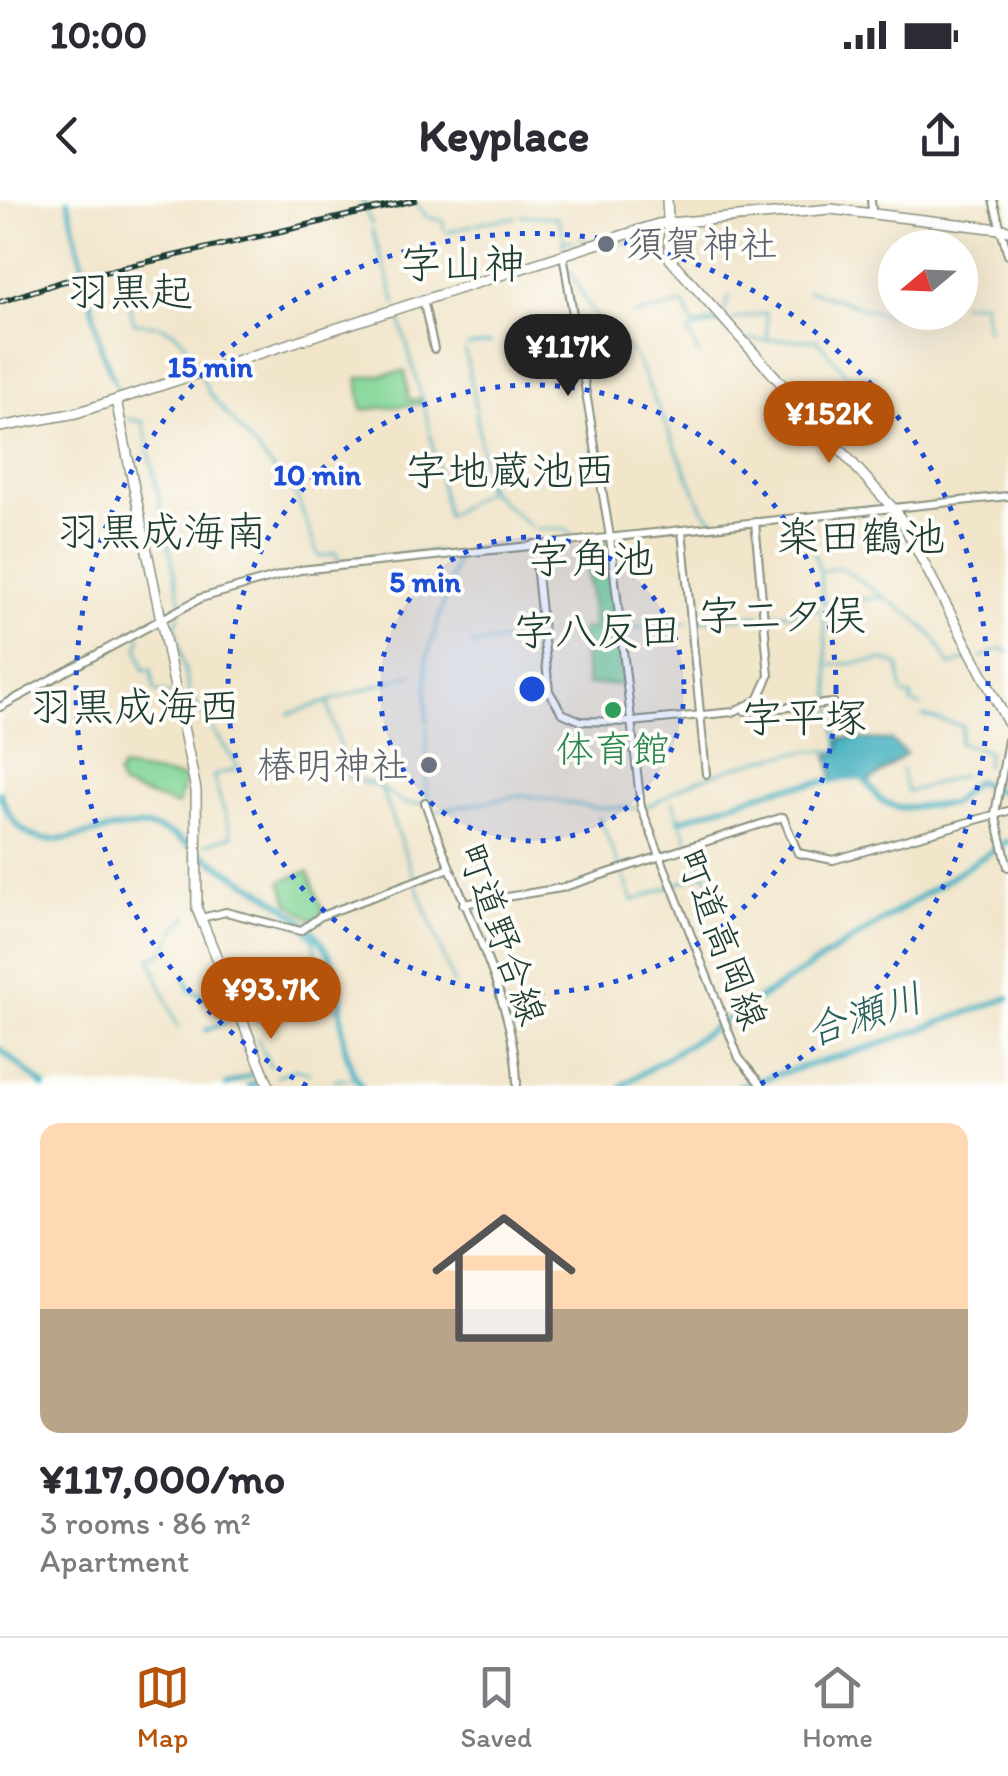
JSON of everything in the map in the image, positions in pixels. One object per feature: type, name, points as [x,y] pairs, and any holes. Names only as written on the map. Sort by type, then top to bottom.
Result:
[{"type":"main road","points":[[667,200],[667,250],[677,268],[908,528],[1008,723]]},
{"type":"main road","points":[[0,427],[58,418],[116,400],[640,228],[816,208],[872,206],[1004,230]]},
{"type":"main road","points":[[116,400],[196,793],[200,918],[269,1086]]},
{"type":"street","points":[[993,200],[1008,255]]},
{"type":"street","name":"町道高岡線","points":[[563,253],[610,538],[641,807],[741,1061],[760,1082]]},
{"type":"street","points":[[423,299],[434,348]]},
{"type":"street","points":[[0,707],[212,593],[300,570],[1008,496]]},
{"type":"street","points":[[739,711],[760,698],[770,674],[755,522]]},
{"type":"street","points":[[682,530],[706,774]]},
{"type":"street","points":[[534,544],[548,688],[554,705],[578,721],[631,722],[834,703]]},
{"type":"street","points":[[1008,740],[995,814],[1008,867]]},
{"type":"street","name":"町道野合線","points":[[425,802],[516,1060],[517,1086]]},
{"type":"street","points":[[463,904],[562,888],[783,817],[798,853],[829,860],[1008,811]]},
{"type":"street","points":[[200,918],[224,912],[292,931],[450,868]]},
{"type":"green space","points":[[405,371],[409,400],[420,399],[421,404],[362,410],[358,378]]},
{"type":"green space","points":[[605,540],[623,684],[587,685],[581,630],[594,628],[584,542]]},
{"type":"green space","points":[[122,768],[185,778],[178,806],[122,787],[117,776]]},
{"type":"green space","points":[[308,871],[324,913],[313,920],[289,903],[281,881]]},
{"type":"water","points":[[840,738],[891,740],[906,754],[870,781],[856,774],[833,780],[828,755],[840,753]]},
{"type":"waterway","points":[[68,200],[102,351],[113,378]]},
{"type":"waterway","points":[[362,200],[363,205]]},
{"type":"waterway","points":[[414,201],[427,217],[443,221],[444,229]]},
{"type":"waterway","points":[[366,212],[372,225]]},
{"type":"waterway","points":[[522,215],[557,217],[563,233]]},
{"type":"waterway","points":[[477,223],[516,217]]},
{"type":"waterway","points":[[447,232],[473,225]]},
{"type":"waterway","points":[[372,230],[385,269]]},
{"type":"waterway","points":[[613,243],[639,243],[642,237],[665,230]]},
{"type":"waterway","points":[[563,237],[564,250]]},
{"type":"waterway","points":[[579,239],[588,241]]},
{"type":"waterway","points":[[565,241],[573,241]]},
{"type":"waterway","points":[[569,269],[578,286]]},
{"type":"waterway","points":[[386,272],[396,304]]},
{"type":"waterway","points":[[122,275],[134,323],[157,325],[174,332],[199,368]]},
{"type":"waterway","points":[[579,288],[592,312]]},
{"type":"waterway","points":[[807,290],[878,312]]},
{"type":"waterway","points":[[723,316],[729,296]]},
{"type":"waterway","points":[[978,302],[983,302],[987,330]]},
{"type":"waterway","points":[[635,315],[684,304],[694,326],[718,320]]},
{"type":"waterway","points":[[398,312],[430,429]]},
{"type":"waterway","points":[[594,313],[606,336]]},
{"type":"waterway","points":[[731,320],[766,313],[768,342]]},
{"type":"waterway","points":[[690,331],[722,322]]},
{"type":"waterway","points":[[688,332],[699,355]]},
{"type":"waterway","points":[[585,354],[609,335],[633,353]]},
{"type":"waterway","points":[[746,340],[817,340],[847,375]]},
{"type":"waterway","points":[[467,346],[491,343]]},
{"type":"waterway","points":[[465,351],[476,409]]},
{"type":"waterway","points":[[635,356],[703,509],[714,521]]},
{"type":"waterway","points":[[543,361],[557,369],[577,360]]},
{"type":"waterway","points":[[848,376],[876,376]]},
{"type":"waterway","points":[[202,377],[209,393],[297,497],[319,557],[336,553],[338,561],[437,551]]},
{"type":"waterway","points":[[113,378],[120,395]]},
{"type":"waterway","points":[[476,413],[480,439]]},
{"type":"waterway","points":[[128,419],[143,422],[181,603]]},
{"type":"waterway","points":[[430,433],[447,516],[485,491],[483,466]]},
{"type":"waterway","points":[[480,442],[489,491],[531,527]]},
{"type":"waterway","points":[[805,520],[820,572],[823,604]]},
{"type":"waterway","points":[[535,529],[565,529],[573,536]]},
{"type":"waterway","points":[[427,722],[426,661],[457,558]]},
{"type":"waterway","points":[[820,572],[840,567],[913,617],[934,637],[950,666],[970,658]]},
{"type":"waterway","points":[[826,603],[885,597]]},
{"type":"waterway","points":[[768,615],[821,610]]},
{"type":"waterway","points":[[823,613],[831,699]]},
{"type":"waterway","points":[[181,614],[175,623],[190,696],[239,768]]},
{"type":"waterway","points":[[694,622],[760,615]]},
{"type":"waterway","points":[[624,629],[687,623]]},
{"type":"waterway","points":[[141,636],[138,648],[144,670],[151,669],[155,691],[172,694]]},
{"type":"waterway","points":[[472,645],[540,637]]},
{"type":"waterway","points":[[981,658],[1001,648],[1008,652]]},
{"type":"waterway","points":[[832,665],[885,660],[899,666],[902,691]]},
{"type":"waterway","points":[[289,714],[413,674]]},
{"type":"waterway","points":[[903,695],[912,696],[911,703],[921,706]]},
{"type":"waterway","points":[[328,702],[347,777],[380,787],[404,804],[424,803]]},
{"type":"waterway","points":[[832,706],[839,751]]},
{"type":"waterway","points":[[923,716],[963,726],[959,743],[988,751],[986,766]]},
{"type":"waterway","points":[[427,727],[427,756]]},
{"type":"waterway","points":[[645,807],[686,785],[741,765],[804,752],[841,752]]},
{"type":"waterway","points":[[426,761],[427,799]]},
{"type":"waterway","points":[[206,844],[232,836],[213,776],[235,769]]},
{"type":"waterway","points":[[901,769],[907,792],[963,775]]},
{"type":"waterway","points":[[680,820],[776,789],[856,777],[864,779],[880,800],[899,808],[951,804],[976,781],[1008,795]]},
{"type":"waterway","points":[[381,789],[454,985]]},
{"type":"waterway","points":[[0,793],[12,818],[27,833],[43,839],[148,827],[191,846]]},
{"type":"waterway","points":[[430,812],[523,795],[596,808],[637,808]]},
{"type":"waterway","points":[[672,800],[679,818]]},
{"type":"waterway","points":[[599,817],[619,866]]},
{"type":"waterway","points":[[681,823],[690,845]]},
{"type":"waterway","points":[[622,1086],[1008,841]]},
{"type":"waterway","points":[[693,849],[704,872]]},
{"type":"waterway","points":[[199,852],[283,905],[319,938],[338,981],[345,1048],[361,1086]]},
{"type":"waterway","points":[[204,856],[207,853]]},
{"type":"waterway","points":[[622,872],[633,901],[705,873],[710,882]]},
{"type":"waterway","points":[[203,908],[219,909]]},
{"type":"waterway","points":[[264,918],[275,912],[300,927]]},
{"type":"waterway","points":[[173,931],[188,916]]},
{"type":"waterway","points":[[306,932],[314,940],[317,956]]},
{"type":"waterway","points":[[153,957],[163,953],[173,934]]},
{"type":"waterway","points":[[150,958],[178,1028]]},
{"type":"waterway","points":[[317,959],[314,979],[324,976],[334,1009]]},
{"type":"waterway","points":[[185,975],[189,987]]},
{"type":"waterway","points":[[190,989],[214,1003],[219,1014]]},
{"type":"waterway","points":[[256,1022],[281,998]]},
{"type":"waterway","name":"合瀬川","points":[[738,1086],[874,1046],[1008,998]]},
{"type":"waterway","points":[[206,1030],[224,1023]]},
{"type":"waterway","points":[[257,1038],[270,1066]]},
{"type":"waterway","name":"合瀬川","points":[[0,1049],[44,1086]]},
{"type":"waterway","points":[[277,1076],[296,1069],[309,1073]]},
{"type":"waterway","points":[[226,1085],[251,1075]]},
{"type":"waterway","points":[[333,1080],[350,1079]]},
{"type":"waterway","points":[[249,1086],[261,1081]]},
{"type":"railway","points":[[0,302],[61,282],[415,200]]},
{"type":"place","name":"須賀神社","points":[[606,244]]},
{"type":"place","name":"体育館","points":[[613,710]]},
{"type":"place","name":"椿明神社","points":[[429,765]]},
{"type":"district","name":"字山神","points":[[463,263]]},
{"type":"district","name":"羽黒起","points":[[130,291]]},
{"type":"district","name":"字地蔵池西","points":[[510,470]]},
{"type":"district","name":"羽黒成海南","points":[[162,531]]},
{"type":"district","name":"楽田鶴池","points":[[861,536]]},
{"type":"district","name":"字角池","points":[[591,558]]},
{"type":"district","name":"字二タ俣","points":[[782,615]]},
{"type":"district","name":"字八反田","points":[[597,630]]},
{"type":"district","name":"羽黒成海西","points":[[135,706]]},
{"type":"district","name":"字平塚","points":[[804,717]]}]
